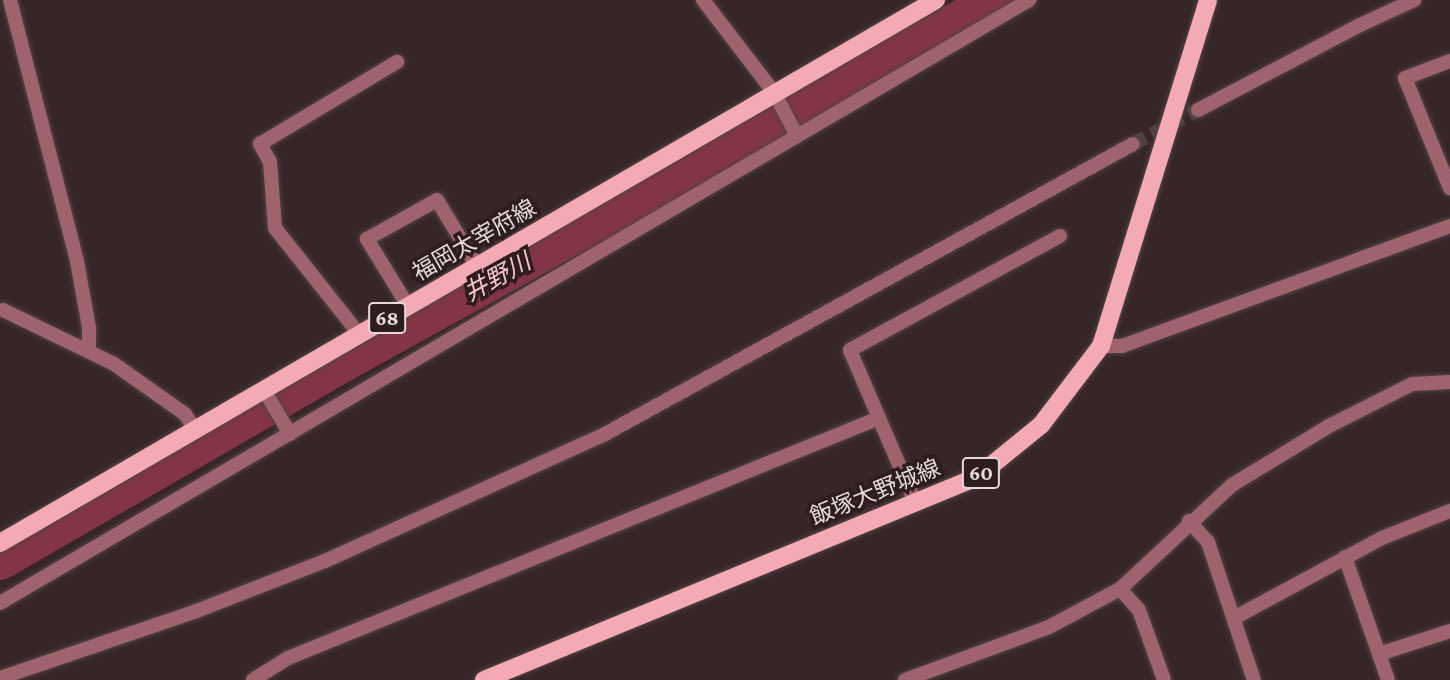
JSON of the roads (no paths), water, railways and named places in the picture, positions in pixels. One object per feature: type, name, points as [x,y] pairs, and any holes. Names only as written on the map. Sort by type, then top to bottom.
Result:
[{"type":"main road","name":"福岡太宰府線","points":[[0,543],[195,430],[267,394],[359,334],[477,266],[778,100],[936,0]]},
{"type":"main road","name":"飯塚大野城線","points":[[484,680],[976,477],[1041,425],[1101,346],[1208,0]]},
{"type":"street","points":[[10,0],[77,261],[89,328],[89,350]]},
{"type":"street","points":[[703,0],[778,100],[797,136]]},
{"type":"street","points":[[0,603],[1029,0]]},
{"type":"street","points":[[1198,110],[1358,26],[1415,0]]},
{"type":"street","points":[[1450,61],[1405,78],[1450,188]]},
{"type":"street","points":[[359,334],[275,228],[271,162],[260,144],[397,62]]},
{"type":"street","points":[[0,678],[194,612],[325,561],[605,433],[1133,144]]},
{"type":"street","points":[[408,306],[367,239],[437,200],[477,266]]},
{"type":"street","points":[[1101,346],[1122,346],[1450,226]]},
{"type":"street","points":[[915,502],[850,350],[1060,236]]},
{"type":"street","points":[[3,310],[89,350],[185,414],[195,430]]},
{"type":"street","points":[[905,680],[1049,627],[1119,589],[1189,521],[1232,485],[1329,426],[1412,384],[1450,382]]},
{"type":"street","points":[[267,394],[290,434]]},
{"type":"street","points":[[253,680],[288,657],[879,418]]},
{"type":"street","points":[[1234,618],[1345,557],[1450,511]]},
{"type":"street","points":[[1189,521],[1209,542],[1254,680]]},
{"type":"street","points":[[1345,557],[1388,680]]},
{"type":"street","points":[[1119,589],[1139,610],[1164,680]]},
{"type":"street","points":[[1379,654],[1450,631]]},
{"type":"waterway","name":"井野川","points":[[0,560],[343,362],[997,0]]},
{"type":"tunnel","points":[[1133,144],[1198,110]]}]
